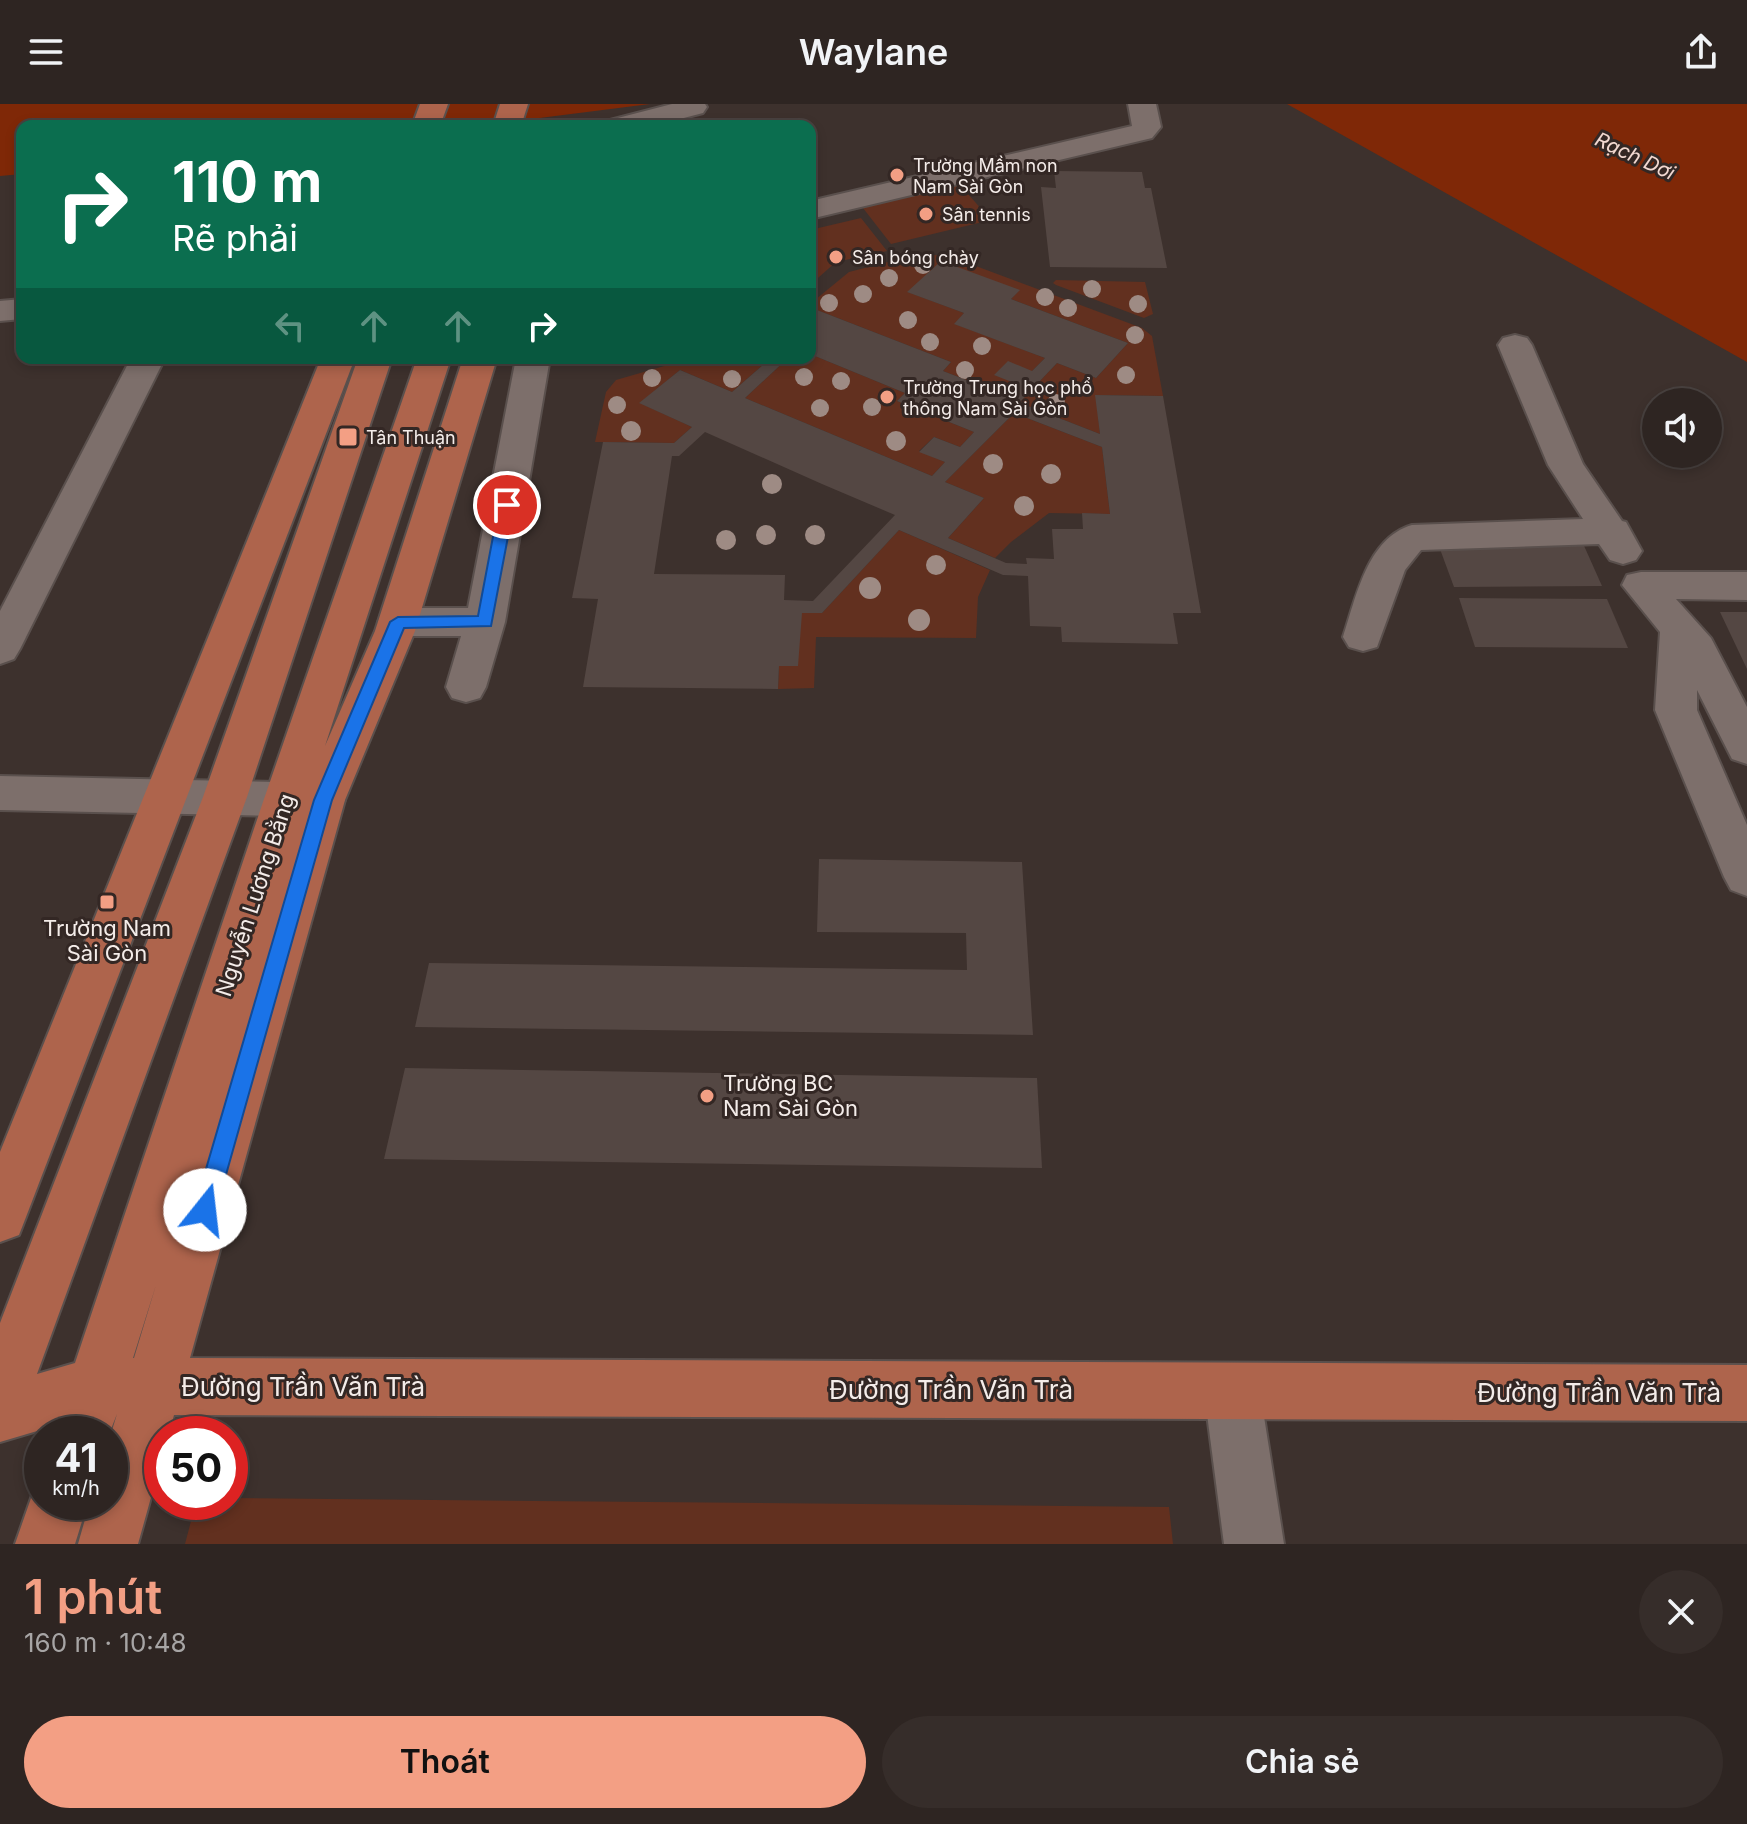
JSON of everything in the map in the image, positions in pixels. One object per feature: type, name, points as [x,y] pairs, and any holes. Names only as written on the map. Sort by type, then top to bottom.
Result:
[{"type":"main road","points":[[0,1217],[336,364]]},
{"type":"main road","points":[[0,1397],[225,797],[373,364]]},
{"type":"main road","name":"Nguyễn Lương Bằng","points":[[108,1544],[154,1385],[305,799],[432,364]]},
{"type":"main road","name":"Nguyễn Lương Bằng","points":[[87,1410],[305,799],[398,622],[478,364]]},
{"type":"main road","name":"Đường Trần Văn Trà","points":[[0,1413],[87,1410],[154,1385],[1747,1393]]},
{"type":"main road","points":[[45,1544],[52,1520]]},
{"type":"street","points":[[816,209],[1142,132],[1147,127],[1142,104]]},
{"type":"street","points":[[651,120],[692,112]]},
{"type":"street","points":[[1515,345],[1566,465],[1613,531],[1641,585],[1697,648],[1747,748]]},
{"type":"street","points":[[0,649],[145,364]]},
{"type":"street","points":[[466,687],[485,622],[532,364]]},
{"type":"street","points":[[1363,637],[1388,564],[1400,546],[1412,538],[1613,531]]},
{"type":"street","points":[[1641,585],[1747,586]]},
{"type":"street","points":[[398,622],[485,622]]},
{"type":"street","points":[[1680,628],[1676,710],[1747,877]]},
{"type":"street","points":[[0,793],[305,799]]},
{"type":"street","points":[[1232,1391],[1254,1544]]},
{"type":"shaded area","name":"Sân tennis","points":[[960,185],[991,220],[891,244],[863,208]]},
{"type":"shaded area","name":"Sân bóng chày","points":[[861,218],[887,251],[836,262],[816,280],[816,229]]},
{"type":"shaded area","points":[[919,254],[949,256],[1142,328],[1152,336],[1163,396],[1096,395],[1100,434],[1023,404],[1021,401],[1057,363],[1096,378],[1128,343],[1011,299],[1019,290],[908,292],[964,313],[955,324],[1045,358],[1032,371],[995,374],[1019,385],[1008,396],[943,371],[951,362],[816,311],[816,299],[849,272]]},
{"type":"shaded area","points":[[1056,280],[1145,282],[1153,314],[1144,318],[1056,285],[1053,283]]},
{"type":"shaded area","points":[[816,356],[905,393],[897,401],[974,432],[960,447],[934,437],[919,451],[945,462],[932,476],[745,398],[782,364],[816,364]]},
{"type":"shaded area","points":[[671,364],[764,364],[732,392],[680,370],[640,403],[692,427],[674,443],[595,442],[606,392],[616,380]]},
{"type":"shaded area","points":[[1014,413],[1102,447],[1110,514],[1049,513],[995,558],[948,538],[984,498],[945,482]]},
{"type":"shaded area","points":[[899,530],[990,570],[978,597],[976,638],[816,637],[814,688],[778,689],[779,666],[802,613],[822,613]]},
{"type":"shaded area","points":[[248,1498],[1169,1507],[1173,1544],[185,1544],[191,1520],[248,1520]]},
{"type":"water","points":[[0,104],[650,104],[524,120],[16,120],[16,175],[0,176]]},
{"type":"water","name":"Rạch Dơi","points":[[1287,104],[1747,104],[1747,362]]},
{"type":"building","points":[[1054,171],[1142,172],[1145,188],[1151,188],[1167,268],[1050,267],[1041,187],[1056,188]]},
{"type":"building","points":[[941,261],[1020,290],[1011,299],[1128,343],[1096,378],[1057,363],[1021,401],[1023,404],[1100,434],[1095,395],[1163,396],[1201,613],[1173,613],[1178,644],[1062,642],[1061,627],[1030,626],[1028,576],[1003,575],[899,530],[822,613],[802,613],[798,666],[779,666],[778,689],[583,687],[598,599],[572,598],[603,442],[674,443],[692,427],[639,403],[680,370],[732,392],[764,364],[782,364],[745,398],[932,476],[945,462],[919,452],[934,437],[960,447],[974,432],[897,401],[905,393],[816,356],[816,311],[951,362],[943,371],[1008,396],[1019,385],[994,375],[1008,361],[1032,371],[1045,358],[954,324],[964,313],[907,292]],"holes":[[[1014,413],[1102,447],[1110,514],[1082,513],[1083,529],[1052,529],[1054,559],[1026,558],[1027,564],[1006,563],[948,538],[984,498],[945,482]],[[705,432],[895,515],[813,601],[784,600],[785,575],[654,574],[672,456],[679,456]]]},
{"type":"building","points":[[1581,539],[1602,586],[1454,587],[1437,541]]},
{"type":"building","points":[[1459,598],[1607,599],[1628,648],[1475,647]]},
{"type":"building","points":[[1720,612],[1747,612],[1747,669]]},
{"type":"building","points":[[819,859],[1022,862],[1033,1035],[415,1027],[429,963],[967,970],[966,933],[817,932]]},
{"type":"building","points":[[405,1068],[1037,1078],[1042,1168],[384,1159]]},
{"type":"place","name":"Trường Mầm non Nam Sài Gòn","points":[[897,175]]},
{"type":"place","name":"Sân tennis","points":[[926,214]]},
{"type":"place","name":"Sân bóng chày","points":[[836,257]]},
{"type":"place","name":"Trường Trung học phổ thông Nam Sài Gòn","points":[[887,397]]},
{"type":"place","name":"Tân Thuận","points":[[348,437]]},
{"type":"place","name":"Trường Nam Sài Gòn","points":[[107,902]]},
{"type":"place","name":"Trường BC Nam Sài Gòn","points":[[707,1096]]},
{"type":"route","points":[[205,1210],[323,800],[398,622],[485,622],[507,505]]}]
